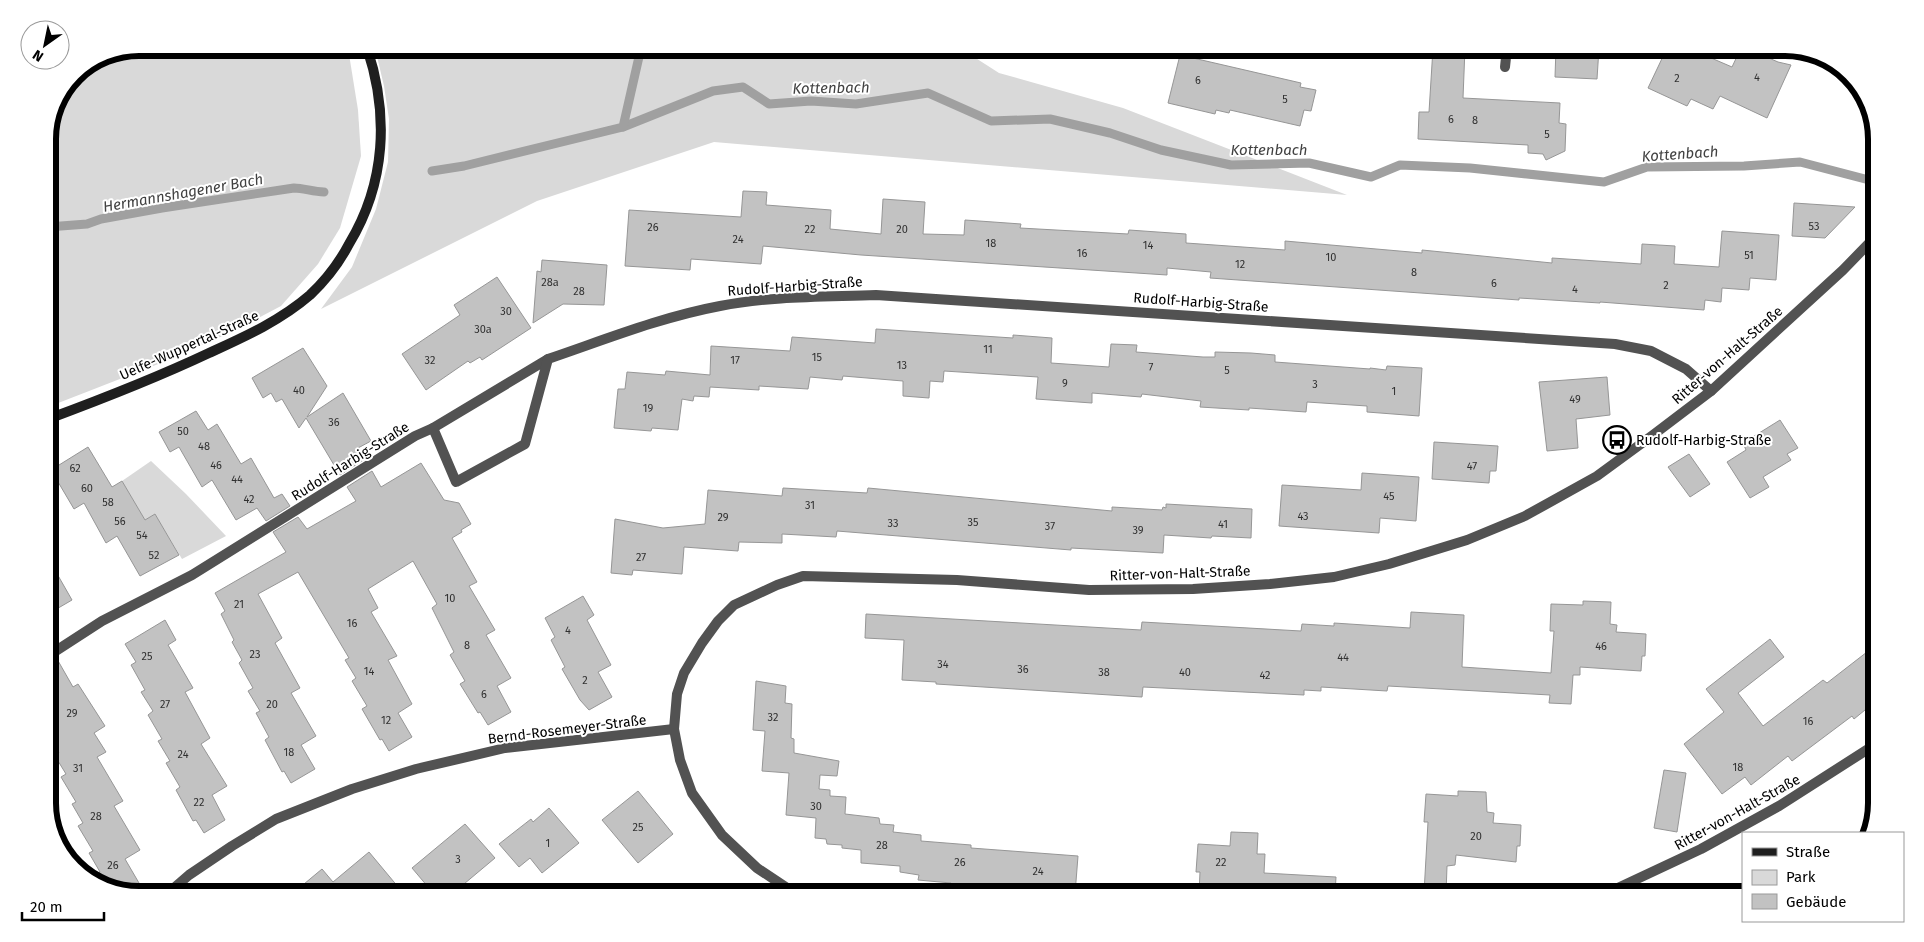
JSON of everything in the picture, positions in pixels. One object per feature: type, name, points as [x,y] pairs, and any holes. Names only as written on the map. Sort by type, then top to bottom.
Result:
[{"type":"main road","name":"Uelfe-Wuppertal-Straße","points":[[56,417],[172,370],[260,329],[310,295],[328,276],[342,258],[361,222],[373,192],[380,161],[382,119],[377,87],[369,56]]},
{"type":"street","points":[[1506,67],[1507,56]]},
{"type":"street","name":"Ritter-von-Halt-Straße","points":[[784,886],[757,868],[722,835],[692,793],[680,760],[674,729],[677,694],[684,673],[718,621],[734,605],[777,585],[803,576],[957,580],[1089,590],[1193,589],[1270,584],[1334,576],[1389,564],[1467,540],[1525,516],[1597,476],[1711,391],[1843,270],[1868,244]]},
{"type":"street","name":"Rudolf-Harbig-Straße","points":[[56,651],[102,621],[192,575],[415,436],[433,428],[548,359],[645,325],[719,306],[777,299],[876,294],[1615,344],[1651,351],[1686,369],[1711,391]]},
{"type":"street","points":[[433,428],[456,482],[526,444],[548,359]]},
{"type":"street","name":"Bernd-Rosemeyer-Straße","points":[[176,886],[189,875],[232,846],[276,819],[352,789],[416,769],[506,748],[674,729]]},
{"type":"street","name":"Ritter-von-Halt-Straße","points":[[1622,886],[1710,844],[1779,806],[1868,749]]},
{"type":"green space","points":[[139,56],[349,56],[358,110],[361,156],[340,228],[318,264],[281,306],[234,331],[166,361],[56,404],[56,134],[63,107],[70,93],[93,70],[123,58]]},
{"type":"green space","points":[[377,56],[972,56],[999,73],[1123,108],[1347,195],[714,142],[537,201],[321,309],[352,267],[376,209],[388,162],[389,119]]},
{"type":"green space","points":[[151,461],[226,536],[182,559],[155,514],[145,520],[122,481]]},
{"type":"building","points":[[1180,56],[1301,83],[1300,87],[1316,90],[1311,111],[1304,110],[1300,126],[1230,110],[1229,113],[1216,110],[1215,114],[1168,103]]},
{"type":"building","points":[[1432,56],[1465,56],[1463,98],[1560,103],[1559,123],[1566,124],[1565,151],[1546,160],[1543,154],[1528,153],[1528,145],[1418,139],[1419,112],[1429,112]]},
{"type":"building","points":[[1556,56],[1598,56],[1597,79],[1555,77]]},
{"type":"building","points":[[1663,56],[1707,56],[1732,67],[1737,56],[1764,56],[1791,65],[1767,118],[1720,96],[1713,109],[1691,99],[1687,106],[1648,88]]},
{"type":"building","points":[[743,191],[767,192],[766,205],[831,210],[830,229],[881,234],[883,199],[925,202],[923,234],[964,235],[965,220],[1021,224],[1020,228],[1128,234],[1129,230],[1186,234],[1186,243],[1285,250],[1285,241],[1422,253],[1422,250],[1552,263],[1552,258],[1641,264],[1642,244],[1675,246],[1674,264],[1719,267],[1722,231],[1779,235],[1776,280],[1750,278],[1749,290],[1722,288],[1721,302],[1705,300],[1704,310],[1600,302],[1519,298],[1519,300],[1210,278],[1211,272],[1167,268],[1167,275],[861,255],[763,246],[761,264],[691,259],[690,270],[625,266],[629,210],[741,217]]},
{"type":"building","points":[[1794,203],[1855,207],[1825,238],[1792,236]]},
{"type":"building","points":[[542,260],[607,265],[604,305],[563,304],[533,323],[537,271],[541,272]]},
{"type":"building","points":[[497,277],[531,328],[482,360],[480,357],[470,363],[468,361],[426,390],[402,354],[460,315],[454,305]]},
{"type":"building","points":[[876,329],[1013,338],[1013,335],[1052,338],[1051,363],[1109,367],[1111,344],[1137,345],[1136,352],[1203,357],[1215,357],[1215,352],[1251,353],[1275,355],[1275,362],[1386,370],[1387,366],[1422,368],[1419,416],[1367,412],[1367,406],[1307,402],[1306,412],[1200,407],[1201,401],[1142,394],[1141,397],[1092,393],[1092,403],[1036,399],[1038,377],[944,371],[943,382],[930,381],[929,398],[903,396],[903,381],[843,376],[842,380],[810,377],[808,389],[759,386],[759,390],[710,387],[709,397],[694,396],[693,401],[682,399],[678,430],[652,428],[651,431],[614,428],[618,389],[625,389],[627,372],[665,375],[666,371],[710,375],[711,346],[790,351],[792,337],[875,343]]},
{"type":"building","points":[[303,348],[327,386],[307,417],[343,393],[371,441],[358,448],[365,459],[340,475],[306,418],[299,428],[282,399],[276,402],[271,393],[263,398],[252,378]]},
{"type":"building","points":[[1607,377],[1610,415],[1576,419],[1578,448],[1547,451],[1539,382]]},
{"type":"building","points":[[196,411],[208,430],[217,424],[241,464],[251,458],[274,498],[282,494],[290,506],[266,521],[257,508],[236,520],[212,480],[202,487],[179,447],[170,452],[159,432]]},
{"type":"building","points":[[1780,420],[1798,448],[1787,454],[1791,460],[1763,477],[1769,487],[1750,498],[1727,462],[1746,450],[1743,443]]},
{"type":"building","points":[[1434,442],[1498,446],[1496,471],[1490,471],[1489,483],[1432,479]]},
{"type":"building","points":[[88,447],[112,487],[122,481],[145,520],[155,514],[179,555],[140,576],[117,536],[106,543],[84,503],[74,509],[56,478],[56,467]]},
{"type":"building","points":[[1689,454],[1710,484],[1690,497],[1668,467]]},
{"type":"building","points":[[421,463],[444,500],[459,503],[471,524],[452,538],[477,582],[469,586],[495,630],[486,635],[511,678],[497,686],[511,712],[488,725],[480,712],[478,713],[460,684],[465,681],[450,655],[454,652],[432,608],[437,604],[413,561],[368,589],[378,608],[371,612],[397,656],[388,660],[412,704],[398,713],[412,737],[389,751],[382,739],[380,740],[362,709],[367,706],[352,681],[356,678],[345,660],[349,658],[298,572],[258,594],[282,638],[275,643],[300,688],[291,693],[316,736],[301,745],[315,769],[291,783],[284,771],[282,772],[265,740],[269,737],[256,713],[260,711],[248,691],[253,688],[239,663],[242,660],[232,642],[234,640],[221,614],[225,611],[215,593],[286,552],[273,532],[298,517],[307,529],[356,501],[347,487],[372,471],[381,487]]},
{"type":"building","points":[[1362,473],[1419,477],[1416,521],[1380,518],[1379,533],[1279,526],[1282,485],[1361,490]]},
{"type":"building","points":[[783,488],[867,493],[868,488],[1112,511],[1112,507],[1162,510],[1163,507],[1166,508],[1166,504],[1252,509],[1251,538],[1164,535],[1163,553],[1071,548],[1071,550],[837,531],[836,537],[782,534],[782,543],[739,542],[738,551],[684,547],[682,574],[633,570],[632,575],[611,573],[615,519],[663,528],[705,524],[708,490],[782,496]]},
{"type":"building","points":[[56,572],[72,600],[56,609]]},
{"type":"building","points":[[583,596],[594,615],[587,620],[611,665],[598,672],[612,697],[589,710],[580,700],[562,669],[565,667],[551,640],[555,637],[545,618]]},
{"type":"building","points":[[1583,601],[1611,602],[1610,624],[1617,625],[1616,632],[1646,634],[1645,656],[1642,656],[1641,671],[1580,667],[1580,675],[1573,675],[1571,704],[1549,703],[1550,695],[1388,686],[1387,691],[1321,687],[1321,691],[1304,690],[1304,695],[1143,687],[1142,697],[936,684],[936,682],[902,680],[904,640],[865,638],[866,614],[1141,630],[1142,622],[1301,631],[1302,624],[1334,626],[1334,623],[1410,628],[1411,612],[1464,615],[1462,667],[1551,673],[1554,631],[1550,631],[1551,604],[1583,605]]},
{"type":"building","points":[[165,620],[176,640],[168,645],[193,688],[185,692],[210,738],[201,744],[227,786],[212,795],[225,820],[204,833],[196,820],[193,821],[176,790],[180,787],[166,763],[170,761],[158,741],[162,739],[148,715],[153,711],[141,692],[145,690],[131,665],[136,662],[125,644]]},
{"type":"building","points":[[1770,639],[1784,657],[1738,693],[1763,726],[1823,680],[1827,683],[1868,651],[1868,708],[1854,719],[1852,716],[1792,761],[1788,756],[1751,785],[1745,777],[1722,794],[1684,744],[1724,712],[1706,689]]},
{"type":"building","points":[[56,659],[73,687],[78,684],[105,726],[94,733],[106,752],[97,757],[123,801],[114,806],[140,850],[125,859],[139,883],[135,885],[113,881],[97,874],[100,872],[89,853],[93,851],[78,826],[83,823],[72,804],[76,802],[61,777],[66,774],[56,758],[59,753],[56,748]]},
{"type":"building","points":[[756,681],[786,686],[785,703],[792,704],[791,738],[794,739],[794,753],[839,761],[837,776],[820,775],[819,789],[830,790],[830,796],[846,797],[845,814],[879,818],[880,824],[894,825],[893,832],[921,835],[921,841],[971,845],[971,848],[1078,856],[1076,886],[951,885],[951,883],[918,880],[919,875],[900,872],[900,866],[861,863],[861,850],[842,848],[842,845],[827,844],[826,839],[815,838],[816,818],[786,815],[789,773],[762,771],[765,731],[753,730]]},
{"type":"building","points":[[1664,770],[1686,773],[1677,832],[1654,828]]},
{"type":"building","points":[[638,791],[673,834],[638,863],[602,820]]},
{"type":"building","points":[[1458,791],[1486,792],[1487,812],[1494,813],[1493,823],[1521,825],[1520,846],[1517,846],[1516,862],[1456,855],[1455,865],[1447,866],[1446,886],[1424,886],[1428,822],[1424,822],[1426,794],[1458,796]]},
{"type":"building","points":[[549,808],[579,843],[542,873],[530,858],[519,867],[499,844],[531,819],[533,822]]},
{"type":"building","points":[[465,824],[495,858],[462,886],[427,886],[412,868]]},
{"type":"building","points":[[1231,832],[1258,833],[1257,854],[1265,854],[1264,873],[1336,877],[1335,886],[1199,886],[1200,872],[1196,872],[1198,844],[1230,846]]},
{"type":"building","points":[[369,852],[397,886],[302,886],[322,869],[333,882]]},
{"type":"waterway","name":"Hermannshagener Bach","points":[[432,171],[464,166],[623,127],[639,56]]},
{"type":"waterway","name":"Kottenbach","points":[[623,127],[713,91],[743,87],[769,104],[811,101],[856,104],[928,93],[991,121],[1050,119],[1110,133],[1161,150],[1231,165],[1309,163],[1371,177],[1400,165],[1470,168],[1604,182],[1647,167],[1744,166],[1800,162],[1868,180]]},
{"type":"waterway","name":"Hermannshagener Bach","points":[[56,226],[87,224],[101,219],[162,208],[294,188],[324,192]]},
{"type":"place","name":"Rudolf-Harbig-Straße","points":[[1617,440]]}]
